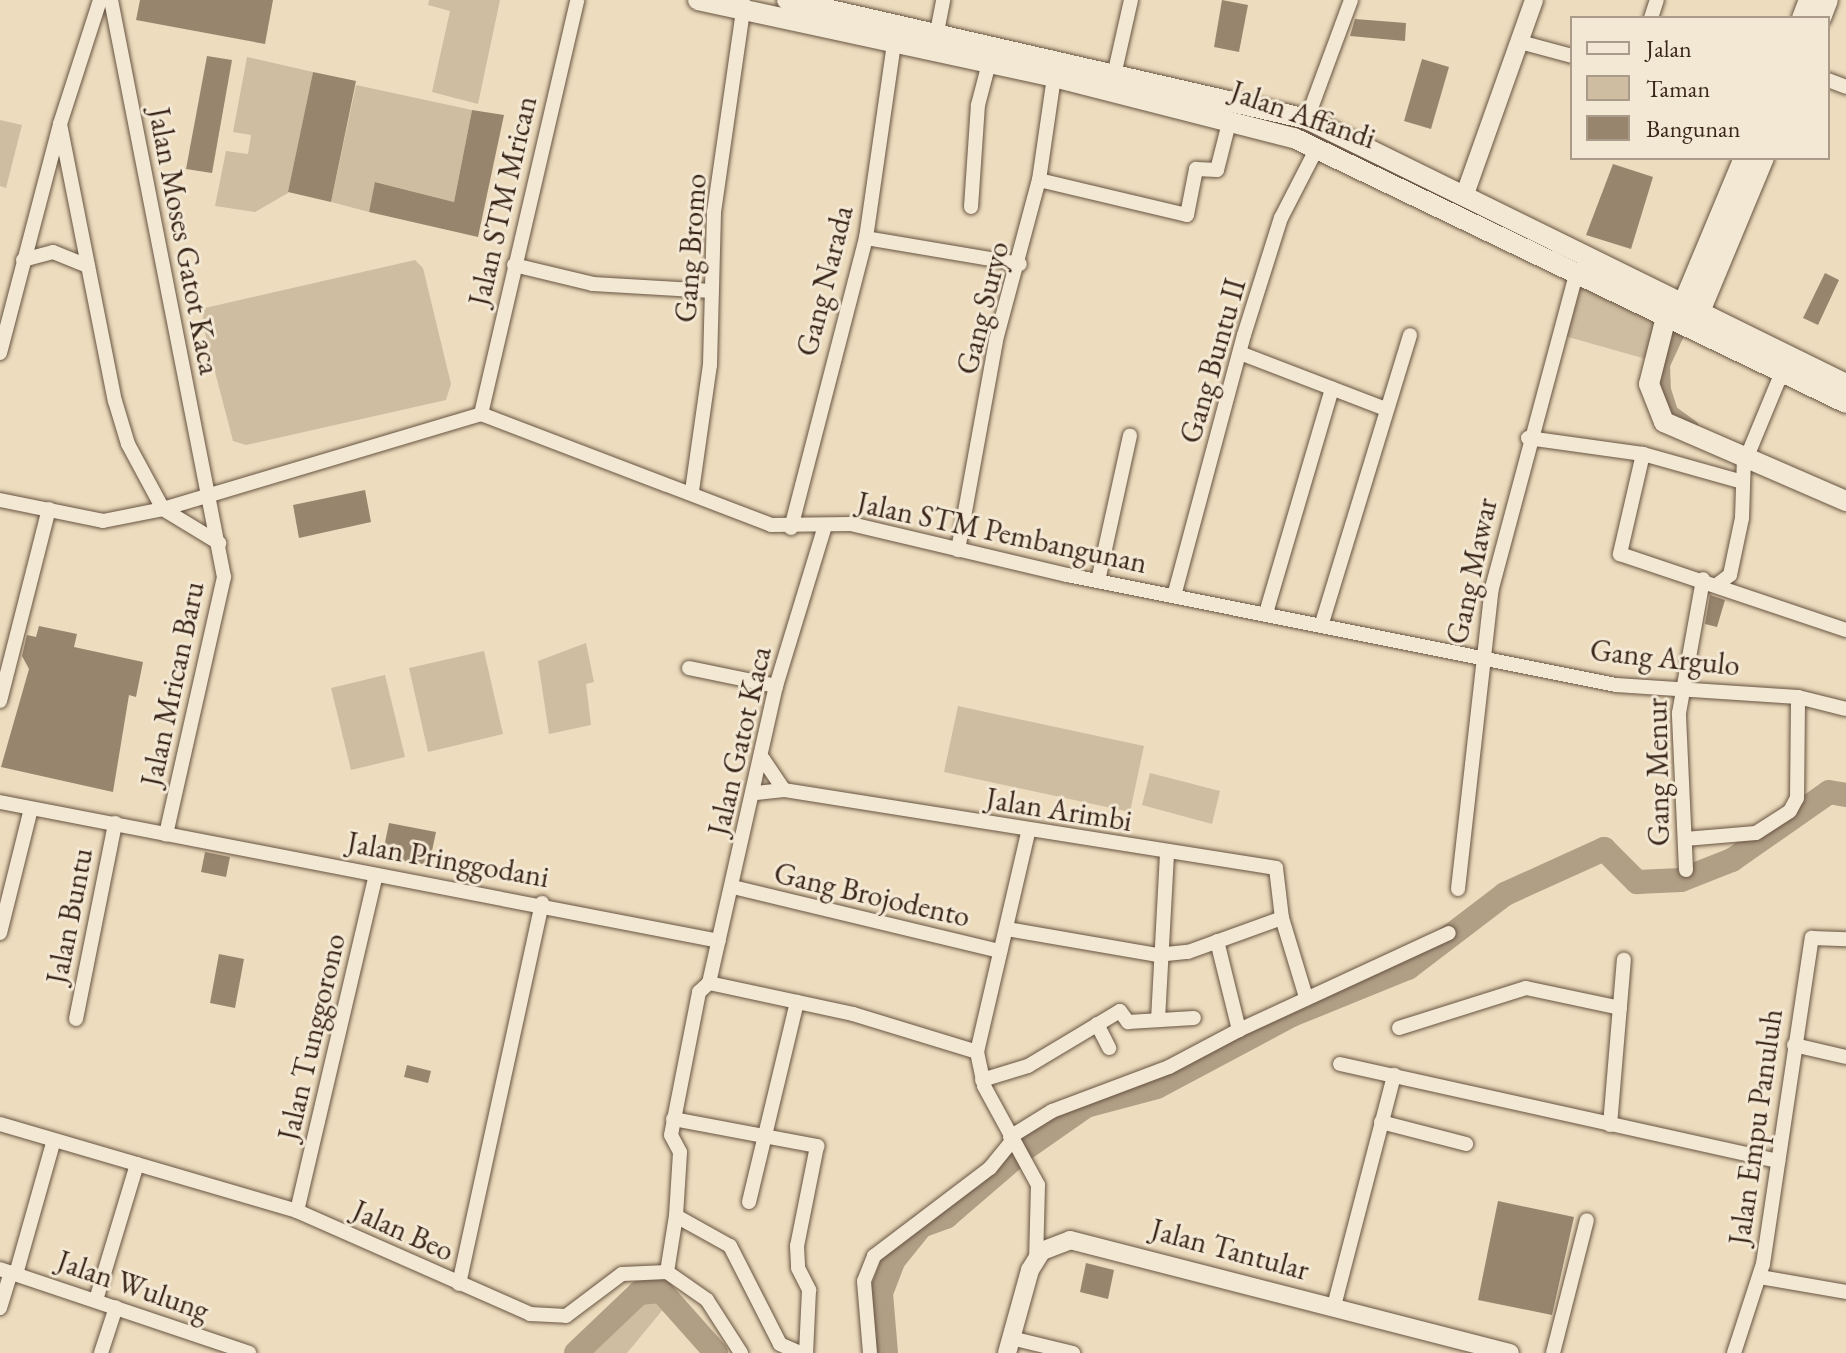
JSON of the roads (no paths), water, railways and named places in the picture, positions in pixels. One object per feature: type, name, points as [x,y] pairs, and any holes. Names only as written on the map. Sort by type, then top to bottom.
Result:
[{"type":"main road","name":"Jalan Affandi","points":[[698,0],[744,5],[894,43],[1237,114],[1307,119],[1461,203],[1846,403]]},
{"type":"main road","name":"Jalan Affandi","points":[[787,0],[1115,71],[1237,114],[1461,203],[1577,271],[1846,384]]},
{"type":"main road","points":[[1683,317],[1743,160]]},
{"type":"main road","points":[[1763,160],[1683,317],[1650,372],[1655,409],[1676,432],[1747,454],[1846,501]]},
{"type":"street","points":[[0,353],[60,124],[100,0]]},
{"type":"street","name":"Jalan Moses Gatot Kaca","points":[[111,0],[207,492]]},
{"type":"street","name":"Jalan STM Mrican","points":[[481,414],[577,0]]},
{"type":"street","points":[[937,32],[943,0]]},
{"type":"street","points":[[1115,71],[1131,0]]},
{"type":"street","points":[[1307,119],[1351,0]]},
{"type":"street","points":[[1461,203],[1534,0]]},
{"type":"street","name":"Gang Bromo","points":[[692,491],[710,365],[714,212],[744,5]]},
{"type":"street","points":[[1520,42],[1570,55]]},
{"type":"street","name":"Gang Narada","points":[[791,528],[866,238],[894,43]]},
{"type":"street","points":[[971,207],[978,105],[989,63]]},
{"type":"street","name":"Gang Suryo","points":[[958,550],[996,340],[1020,264],[1039,180],[1054,77]]},
{"type":"street","points":[[1039,180],[1187,215],[1196,169],[1217,170],[1237,114]]},
{"type":"street","points":[[60,124],[115,401],[128,444],[163,509]]},
{"type":"street","name":"Gang Buntu II","points":[[1174,596],[1240,353],[1281,218],[1317,148]]},
{"type":"street","points":[[866,238],[1020,264]]},
{"type":"street","points":[[23,260],[53,252],[88,266]]},
{"type":"street","points":[[514,265],[593,284],[712,291]]},
{"type":"street","name":"Gang Mawar","points":[[1458,889],[1480,654],[1528,438],[1577,271]]},
{"type":"street","points":[[1322,623],[1410,335]]},
{"type":"street","points":[[1240,353],[1386,409]]},
{"type":"street","points":[[1739,481],[1747,454],[1782,372]]},
{"type":"street","points":[[1266,613],[1332,389]]},
{"type":"street","points":[[0,500],[103,521],[163,509],[207,492],[481,414]]},
{"type":"street","name":"Jalan STM Pembangunan","points":[[481,414],[692,491],[741,518],[791,528],[851,524],[1098,581],[1480,654]]},
{"type":"street","points":[[1098,581],[1130,435]]},
{"type":"street","points":[[1528,438],[1643,454],[1739,481],[1746,487],[1742,518],[1730,575],[1718,584]]},
{"type":"street","points":[[1643,454],[1620,554],[1718,584],[1846,630]]},
{"type":"street","name":"Jalan Mrican Baru","points":[[166,835],[222,599],[219,543],[207,492]]},
{"type":"street","points":[[0,701],[49,509]]},
{"type":"street","name":"Jalan Mrican Baru","points":[[163,509],[219,543]]},
{"type":"street","name":"Jalan Gatot Kaca","points":[[673,1119],[699,992],[709,983],[756,793],[776,686],[814,552],[825,526]]},
{"type":"street","name":"Jalan Gatot Kaca","points":[[808,528],[814,552]]},
{"type":"street","name":"Gang Menur","points":[[1686,870],[1680,688],[1703,579]]},
{"type":"street","name":"Gang Argulo","points":[[1480,654],[1616,685],[1798,697],[1846,709]]},
{"type":"street","points":[[689,668],[776,686]]},
{"type":"street","points":[[1685,839],[1756,833],[1790,811],[1797,798],[1798,697]]},
{"type":"street","points":[[763,759],[784,790]]},
{"type":"street","name":"Jalan Arimbi","points":[[756,793],[784,790],[1028,832],[1279,869],[1282,918]]},
{"type":"street","name":"Jalan Pringgodani","points":[[0,802],[376,875],[542,903],[719,941]]},
{"type":"street","points":[[0,933],[31,809]]},
{"type":"street","name":"Jalan Buntu","points":[[76,1019],[115,823]]},
{"type":"street","points":[[1028,832],[977,1052],[982,1080],[1030,1172],[1040,1201],[1036,1259],[1009,1345],[1073,1353]]},
{"type":"street","points":[[1158,1020],[1157,955],[1167,854]]},
{"type":"street","name":"Jalan Tunggorono","points":[[297,1211],[376,875]]},
{"type":"street","name":"Gang Brojodento","points":[[733,887],[1000,951]]},
{"type":"street","name":"Jalan Beo","points":[[0,1124],[297,1211],[459,1284],[542,903]]},
{"type":"street","points":[[1007,929],[1157,955],[1188,952],[1282,918],[1306,997]]},
{"type":"street","points":[[870,1353],[864,1281],[874,1256],[990,1168],[1011,1139],[1052,1111],[1169,1067],[1306,997],[1449,933]]},
{"type":"street","name":"Jalan Empu Panuluh","points":[[1734,1353],[1760,1277],[1812,938],[1846,939]]},
{"type":"street","points":[[1217,941],[1239,1030]]},
{"type":"street","points":[[1610,1125],[1624,960]]},
{"type":"street","points":[[709,983],[853,1014],[977,1052]]},
{"type":"street","points":[[1399,1028],[1526,988],[1620,1008]]},
{"type":"street","points":[[749,1202],[797,1002]]},
{"type":"street","points":[[982,1080],[1028,1066],[1120,1011],[1128,1022],[1194,1018]]},
{"type":"street","points":[[1097,1024],[1109,1048]]},
{"type":"street","points":[[1794,1045],[1846,1057]]},
{"type":"street","points":[[1340,1064],[1778,1161]]},
{"type":"street","points":[[1334,1306],[1394,1075]]},
{"type":"street","points":[[667,1272],[676,1216],[680,1152],[672,1139],[673,1119],[817,1146],[797,1246],[798,1268],[809,1290],[806,1353]]},
{"type":"street","points":[[1381,1122],[1466,1144]]},
{"type":"street","points":[[0,1308],[9,1272],[54,1140]]},
{"type":"street","points":[[96,1300],[137,1164]]},
{"type":"street","points":[[676,1216],[730,1246],[780,1344],[800,1353]]},
{"type":"street","points":[[1553,1353],[1587,1220]]},
{"type":"street","name":"Jalan Tantular","points":[[1036,1259],[1056,1244],[1091,1242],[1510,1353]]},
{"type":"street","name":"Jalan Wulung","points":[[9,1272],[249,1353]]},
{"type":"street","points":[[459,1284],[507,1309],[557,1317],[622,1274],[667,1272],[707,1300],[741,1353]]},
{"type":"street","points":[[1760,1277],[1846,1292]]},
{"type":"street","points":[[101,1353],[116,1307]]},
{"type":"waterway","points":[[1685,317],[1663,365],[1664,390],[1671,412],[1692,427]]},
{"type":"waterway","points":[[886,1353],[881,1293],[893,1261],[921,1226],[946,1217],[1026,1148],[1086,1106],[1157,1087],[1292,1015],[1408,968],[1505,894],[1604,849],[1637,882],[1681,880],[1732,860],[1829,792],[1846,795]]},
{"type":"waterway","points":[[576,1353],[639,1293],[661,1291],[716,1353]]}]
